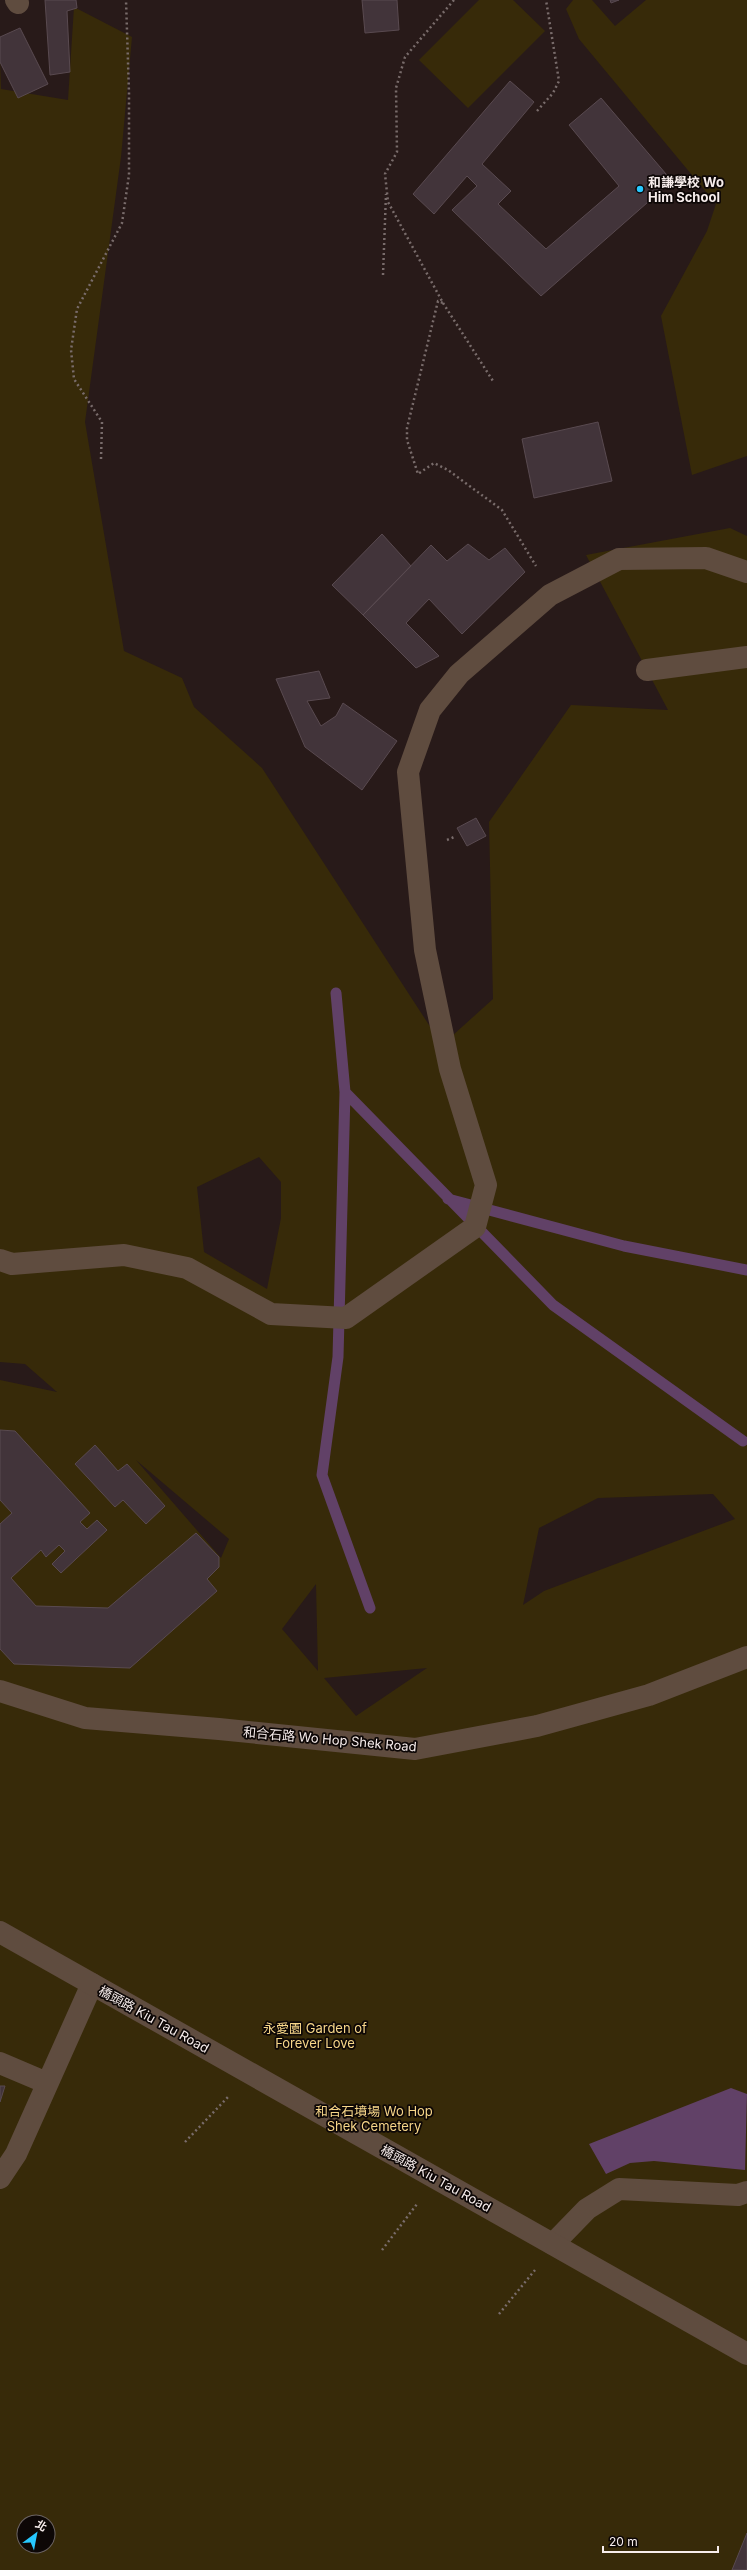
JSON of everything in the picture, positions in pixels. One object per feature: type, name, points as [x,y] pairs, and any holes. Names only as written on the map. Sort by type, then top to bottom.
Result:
[{"type":"street","points":[[0,1260],[12,1264],[124,1254],[187,1268],[271,1314],[346,1318],[475,1227],[486,1185],[450,1070],[425,950],[408,772],[430,710],[459,674],[550,595],[619,559],[706,558],[747,572]]},
{"type":"street","points":[[647,670],[747,657]]},
{"type":"street","name":"和合石路 Wo Hop Shek Road","points":[[0,1690],[85,1718],[219,1728],[415,1749],[537,1726],[649,1695],[747,1657]]},
{"type":"street","name":"橋頭路 Kiu Tau Road","points":[[0,1932],[747,2354]]},
{"type":"street","points":[[0,2178],[16,2154],[92,1984]]},
{"type":"street","points":[[0,2063],[48,2083]]},
{"type":"street","points":[[553,2244],[587,2209],[618,2189],[738,2195],[747,2192]]},
{"type":"path","points":[[101,459],[102,422],[74,379],[71,350],[76,309],[122,224],[128,175],[130,93],[126,0]]},
{"type":"path","points":[[454,0],[405,57],[396,88],[397,152],[385,174],[386,189],[388,202],[443,303],[492,381]]},
{"type":"path","points":[[537,111],[553,93],[559,81],[546,0]]},
{"type":"path","points":[[383,275],[383,235],[386,189]]},
{"type":"path","points":[[443,303],[438,301],[407,428],[407,440],[418,474],[434,462],[448,470],[502,510],[543,577],[550,595]]},
{"type":"path","points":[[185,2142],[233,2092]]},
{"type":"path","points":[[382,2250],[420,2201]]},
{"type":"path","points":[[499,2314],[538,2267]]},
{"type":"green space","points":[[479,0],[513,0],[545,31],[468,108],[419,60]]},
{"type":"green space","points":[[573,0],[592,0],[615,26],[646,0],[747,0],[747,456],[692,475],[661,316],[707,231],[716,204],[579,39],[566,9]]},
{"type":"green space","points":[[74,7],[132,37],[121,157],[85,422],[124,651],[182,678],[194,707],[262,768],[442,1045],[493,999],[489,822],[571,705],[668,710],[586,555],[730,528],[747,536],[747,2570],[0,2570],[0,1380],[57,1392],[25,1364],[0,1362],[0,58],[1,89],[68,100]],"holes":[[[259,1157],[281,1182],[281,1218],[267,1289],[204,1252],[197,1187]],[[136,1460],[229,1539],[221,1558]],[[713,1494],[735,1519],[544,1591],[523,1605],[539,1528],[598,1498]],[[316,1584],[318,1671],[282,1629]],[[427,1668],[356,1716],[324,1678]]]},
{"type":"shaded area","points":[[731,2088],[747,2094],[745,2170],[654,2161],[630,2163],[606,2174],[589,2144]]},
{"type":"building","points":[[45,0],[76,0],[77,8],[67,11],[70,72],[50,75]]},
{"type":"building","points":[[362,0],[397,0],[399,30],[365,33]]},
{"type":"building","points":[[610,0],[619,0],[611,3]]},
{"type":"building","points":[[20,28],[48,84],[18,98],[0,62],[0,37]]},
{"type":"building","name":"和謙學校 Wo Him School","points":[[510,81],[534,102],[482,164],[511,191],[498,204],[546,249],[619,186],[569,125],[601,98],[672,181],[541,296],[452,210],[477,186],[467,176],[434,214],[413,194]]},
{"type":"building","points":[[598,422],[612,481],[534,498],[522,439]]},
{"type":"building","points":[[382,534],[411,566],[363,615],[332,585]]},
{"type":"building","points":[[468,544],[489,560],[505,548],[525,572],[462,634],[429,599],[406,623],[439,656],[416,668],[363,615],[431,545],[447,561]]},
{"type":"building","points":[[319,671],[330,698],[307,701],[321,726],[336,716],[343,703],[397,741],[362,790],[305,747],[276,679]]},
{"type":"building","points":[[476,818],[486,836],[467,846],[457,828]]},
{"type":"building","points":[[0,1430],[15,1431],[90,1513],[80,1522],[87,1529],[97,1520],[107,1530],[61,1573],[52,1564],[65,1551],[59,1545],[46,1557],[41,1550],[11,1578],[36,1606],[108,1608],[196,1533],[219,1557],[219,1567],[207,1579],[217,1591],[130,1668],[14,1664],[0,1649],[0,1524],[12,1513],[0,1500]]},
{"type":"building","points":[[95,1445],[118,1471],[127,1464],[165,1506],[146,1524],[123,1500],[115,1507],[75,1464]]},
{"type":"building","points":[[0,2086],[5,2086],[0,2102]]},
{"type":"building","points":[[747,2533],[747,2570],[732,2570]]},
{"type":"waterway","points":[[336,993],[345,1092],[338,1357],[322,1475],[370,1608]]},
{"type":"waterway","points":[[345,1092],[553,1305],[743,1441]]},
{"type":"waterway","points":[[448,1199],[624,1246],[747,1270]]},
{"type":"place","name":"和謙學校 Wo Him School","points":[[640,189]]},
{"type":"park label","name":"永愛園 Garden of Forever Love","points":[[315,2036]]},
{"type":"park label","name":"和合石墳場 Wo Hop Shek Cemetery","points":[[374,2118]]}]
